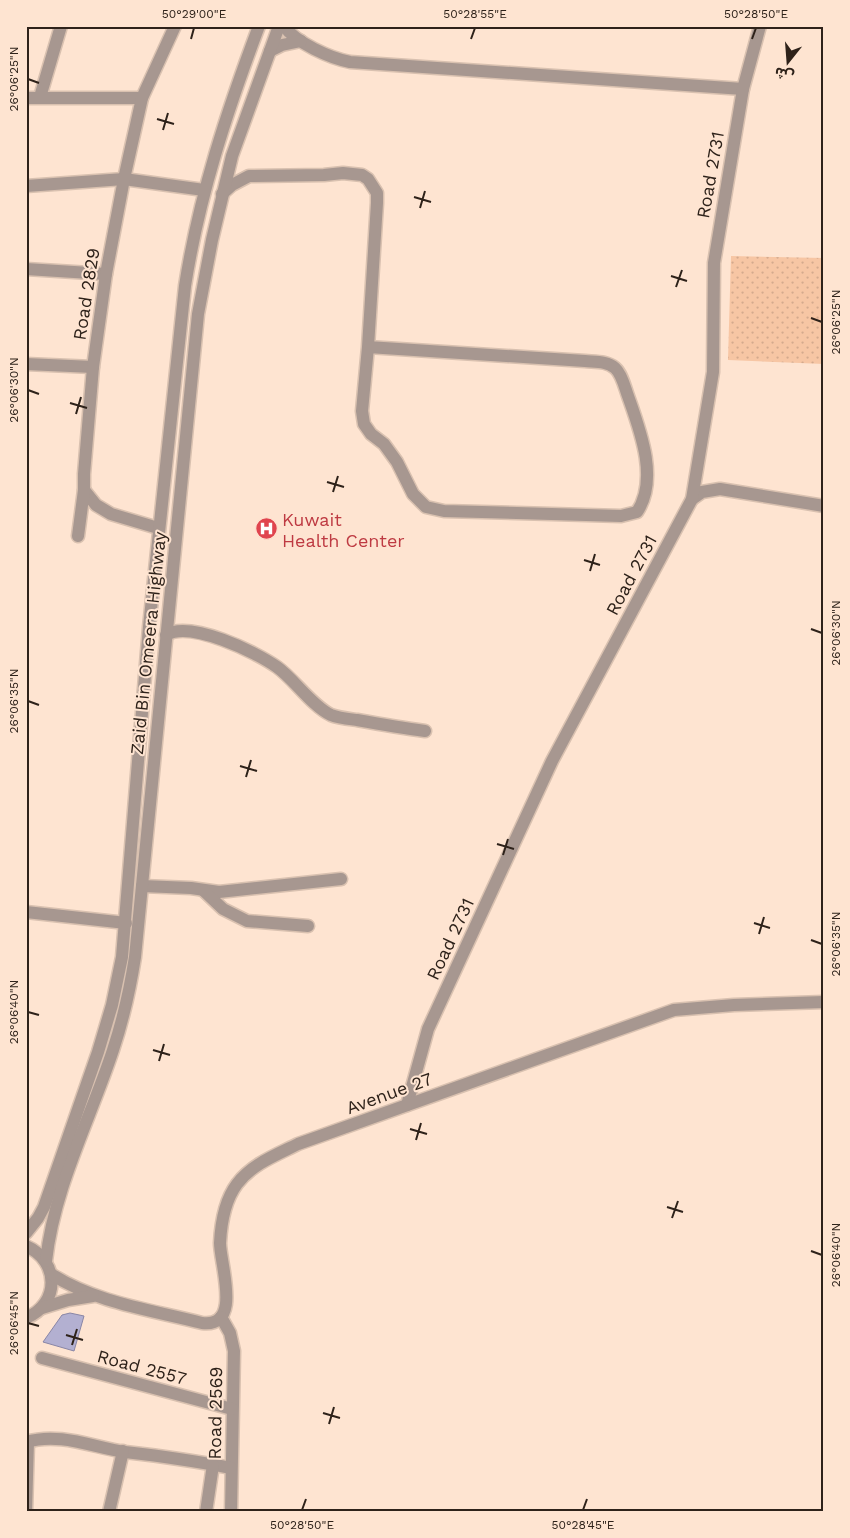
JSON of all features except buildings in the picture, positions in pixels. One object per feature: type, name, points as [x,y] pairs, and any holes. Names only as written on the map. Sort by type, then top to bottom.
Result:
[{"type":"street","points":[[40,97],[62,26]]},
{"type":"street","name":"Road 2829","points":[[78,536],[84,490],[93,367],[106,274],[124,179],[142,98],[175,26]]},
{"type":"street","name":"Zaid Bin Omeera Highway","points":[[26,1233],[38,1218],[44,1206],[101,1044],[118,981],[126,923],[148,627],[184,286],[204,190],[228,112],[259,26]]},
{"type":"street","name":"Zaid Bin Omeera Highway","points":[[46,1261],[50,1229],[59,1197],[112,1052],[126,1005],[135,957],[198,314],[212,240],[232,156],[279,26]]},
{"type":"street","points":[[284,26],[292,36],[301,41],[339,60],[350,62],[743,89]]},
{"type":"street","name":"Road 2731","points":[[407,1105],[428,1029],[544,778],[692,499],[713,372],[714,263],[743,89],[760,26]]},
{"type":"street","points":[[270,51],[282,45],[301,41]]},
{"type":"street","points":[[26,98],[142,98]]},
{"type":"street","points":[[232,156],[235,163],[250,176]]},
{"type":"street","points":[[222,194],[232,185],[250,176],[343,173],[362,175],[372,183],[377,193],[377,203],[362,411],[364,424],[371,434],[384,444],[397,462],[413,494],[426,507],[444,511],[621,516],[637,512],[644,496],[646,457],[640,428],[618,371],[610,365],[586,361],[368,346]]},
{"type":"street","points":[[26,186],[124,179],[204,190]]},
{"type":"street","points":[[26,269],[106,274]]},
{"type":"street","points":[[26,364],[93,367]]},
{"type":"street","points":[[170,428],[173,438],[171,473],[182,486]]},
{"type":"street","points":[[692,499],[702,492],[720,489],[824,506]]},
{"type":"street","points":[[84,490],[96,505],[111,514],[158,528]]},
{"type":"street","points":[[148,627],[155,622],[168,619]]},
{"type":"street","points":[[166,635],[176,631],[192,632],[224,641],[245,650],[277,667],[330,715],[425,731]]},
{"type":"street","points":[[142,886],[191,888],[219,892],[340,879]]},
{"type":"street","points":[[204,891],[223,909],[247,921],[308,926]]},
{"type":"street","points":[[26,912],[126,923]]},
{"type":"street","name":"Avenue 27","points":[[221,1317],[226,1304],[225,1272],[220,1245],[222,1220],[228,1201],[237,1184],[255,1166],[298,1144],[674,1010],[824,1002]]},
{"type":"street","points":[[26,1246],[35,1250],[46,1261],[52,1274],[52,1287],[48,1298],[32,1316]]},
{"type":"street","points":[[52,1274],[95,1296],[202,1323],[213,1323],[221,1317]]},
{"type":"street","points":[[32,1316],[68,1300],[95,1296]]},
{"type":"street","name":"Road 2569","points":[[221,1317],[233,1342],[234,1361],[231,1512]]},
{"type":"street","name":"Road 2557","points":[[42,1358],[232,1409]]},
{"type":"street","points":[[28,1512],[27,1441],[40,1438],[84,1442],[124,1451],[231,1468]]},
{"type":"street","points":[[109,1512],[124,1451]]},
{"type":"street","points":[[206,1512],[213,1465]]},
{"type":"shaded area","points":[[731,256],[824,258],[824,364],[728,360]]},
{"type":"place","name":"Kuwait Health Center","points":[[266,529]]}]
